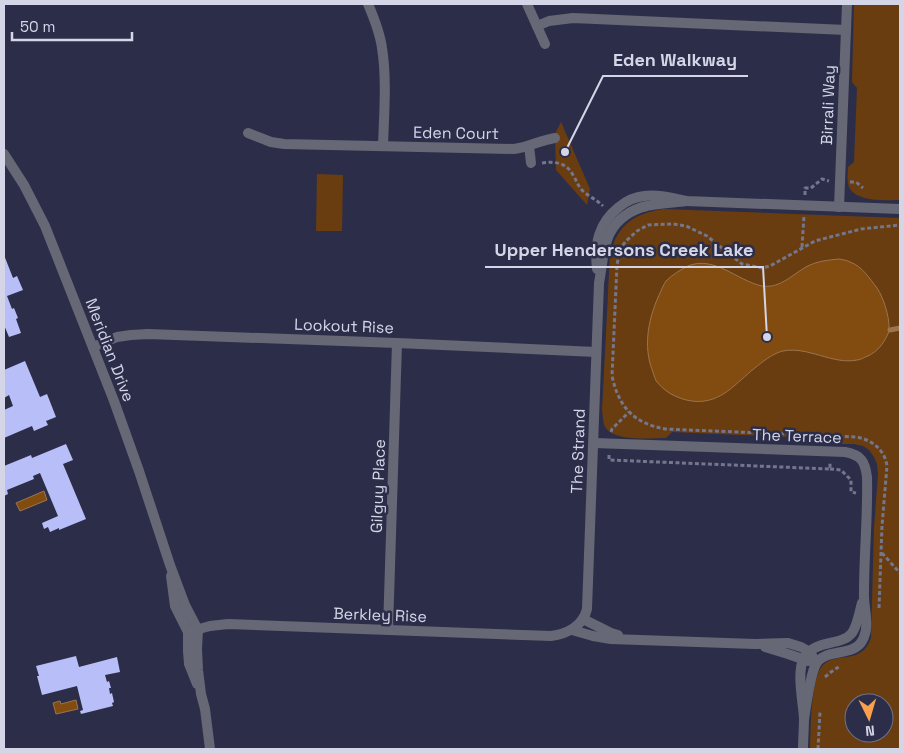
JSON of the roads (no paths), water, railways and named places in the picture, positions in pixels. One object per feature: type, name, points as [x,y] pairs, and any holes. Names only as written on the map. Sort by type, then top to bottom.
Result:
[{"type":"street","points":[[368,4],[376,24],[382,49],[384,80],[383,146]]},
{"type":"street","points":[[527,4],[545,44]]},
{"type":"street","name":"Birrali Way","points":[[839,207],[847,4]]},
{"type":"street","points":[[536,26],[549,21],[573,18],[846,30]]},
{"type":"street","name":"Eden Court","points":[[248,133],[284,144],[514,149],[555,138]]},
{"type":"street","points":[[529,146],[537,163]]},
{"type":"street","name":"Meridian Drive","points":[[4,154],[24,185],[45,226],[114,401],[139,472],[193,631],[210,749]]},
{"type":"street","name":"The Strand","points":[[599,283],[597,244],[599,234],[611,213],[634,198],[659,196],[686,201],[900,209]]},
{"type":"street","name":"The Strand","points":[[582,619],[585,616],[586,609],[599,283],[607,239],[610,232],[628,214],[645,206],[686,201]]},
{"type":"street","name":"Lookout Rise","points":[[92,347],[116,337],[148,334],[596,352]]},
{"type":"street","name":"Gilguy Place","points":[[388,630],[397,343]]},
{"type":"street","name":"The Terrace","points":[[594,443],[844,452],[852,454],[864,462],[867,477],[864,595],[867,622],[866,634],[861,643],[852,649],[826,656],[816,664]]},
{"type":"street","name":"The Terrace","points":[[806,656],[813,649],[845,639],[852,633],[857,623],[864,595]]},
{"type":"street","points":[[572,630],[582,619]]},
{"type":"street","name":"Berkley Rise","points":[[582,619],[611,633],[629,639]]},
{"type":"street","name":"Berkley Rise","points":[[193,631],[210,626],[228,624],[551,636],[560,635],[572,630],[612,639],[755,644],[788,654],[806,656],[816,664]]},
{"type":"street","points":[[803,749],[804,720],[801,687],[802,668],[806,656]]},
{"type":"street","points":[[804,720],[816,664]]},
{"type":"waterway","points":[[890,330],[900,328]]},
{"type":"place","name":"Eden Walkway","points":[[565,152]]},
{"type":"place","name":"Upper Hendersons Creek Lake","points":[[767,337]]}]
